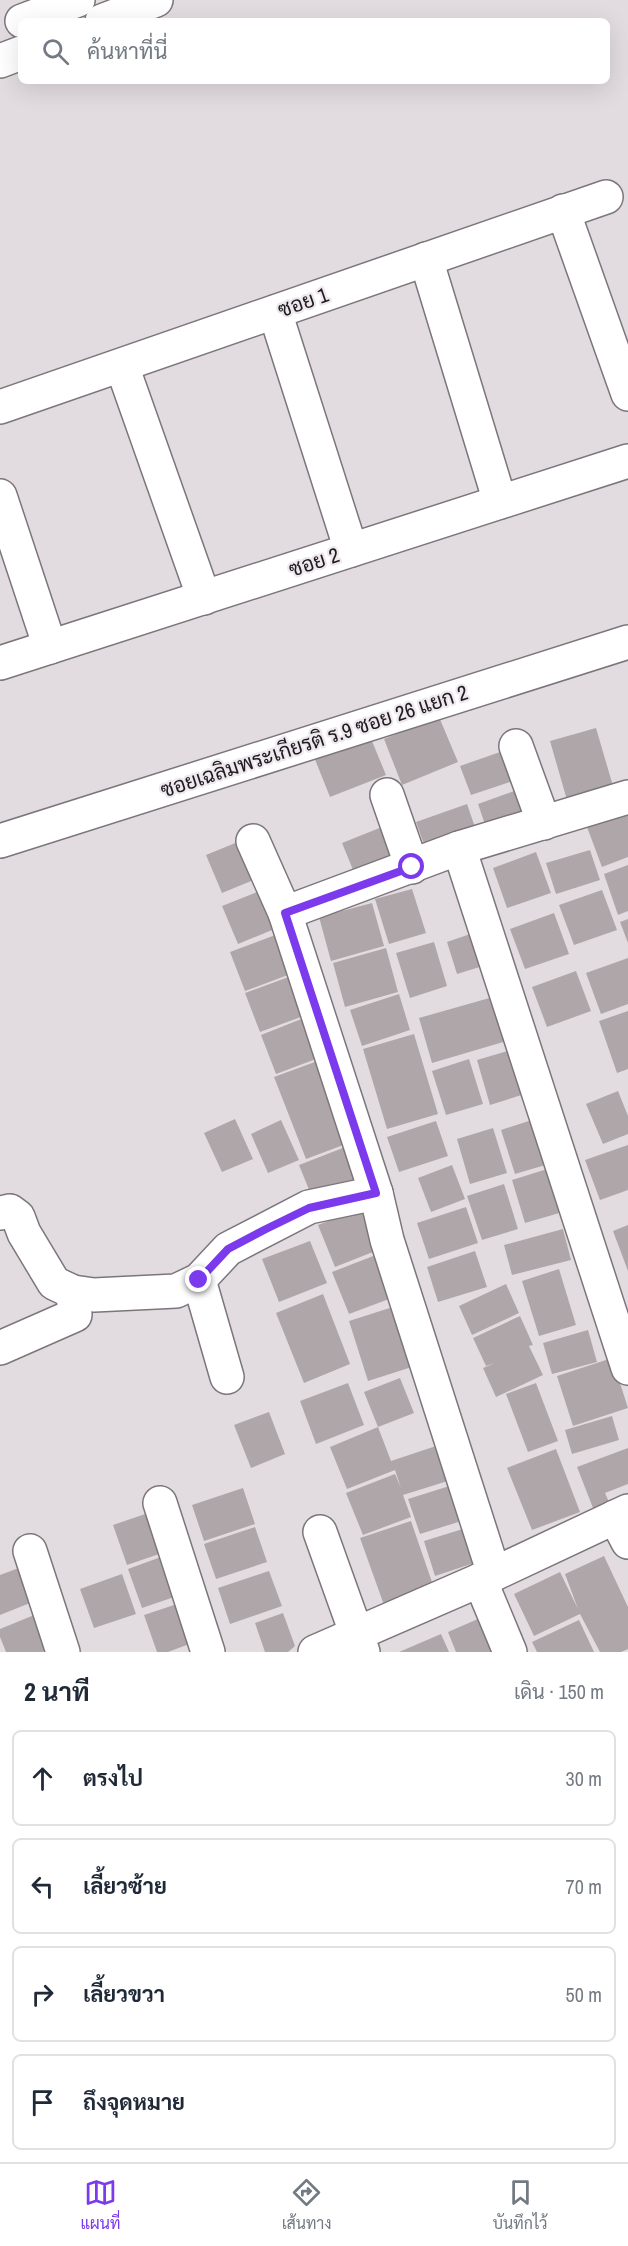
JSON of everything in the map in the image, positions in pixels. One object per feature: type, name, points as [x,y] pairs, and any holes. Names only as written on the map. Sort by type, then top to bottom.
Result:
[{"type":"street","points":[[30,18],[78,0]]},
{"type":"street","points":[[110,18],[156,0]]},
{"type":"street","points":[[0,29],[18,22]]},
{"type":"street","points":[[0,61],[18,54]]},
{"type":"street","name":"ซอย 1","points":[[0,407],[606,197]]},
{"type":"street","points":[[563,212],[628,394]]},
{"type":"street","points":[[426,259],[500,502]]},
{"type":"street","points":[[275,312],[351,550]]},
{"type":"street","points":[[122,366],[204,598]]},
{"type":"street","name":"ซอย 2","points":[[0,663],[628,461]]},
{"type":"street","points":[[0,496],[50,647]]},
{"type":"street","name":"ซอยเฉลิมพระเกียรติ ร.9 ซอย 26 แยก 2","points":[[0,841],[628,642]]},
{"type":"street","points":[[516,746],[544,823]]},
{"type":"street","points":[[387,795],[412,867]]},
{"type":"street","points":[[285,913],[459,848],[628,797]]},
{"type":"street","points":[[253,841],[285,913],[376,1193],[387,1240],[510,1652]]},
{"type":"street","points":[[459,848],[628,1368]]},
{"type":"street","points":[[0,1213],[10,1211],[18,1217],[24,1233],[54,1283],[73,1292],[94,1295],[176,1291],[199,1280],[228,1249],[292,1216],[309,1208],[376,1193]]},
{"type":"street","points":[[199,1280],[227,1377]]},
{"type":"street","points":[[0,1348],[75,1315],[73,1292]]},
{"type":"street","points":[[160,1503],[208,1652]]},
{"type":"street","points":[[315,1652],[359,1643],[487,1577],[624,1523]]},
{"type":"street","points":[[320,1532],[359,1643]]},
{"type":"street","points":[[30,1551],[63,1652]]},
{"type":"building","points":[[439,717],[458,762],[402,785],[384,739]]},
{"type":"building","points":[[596,728],[613,786],[567,800],[550,741]]},
{"type":"building","points":[[367,729],[386,775],[330,797],[312,752]]},
{"type":"building","points":[[503,751],[513,781],[471,795],[460,766]]},
{"type":"building","points":[[520,789],[530,818],[488,833],[478,804]]},
{"type":"building","points":[[467,804],[477,833],[426,850],[416,822]]},
{"type":"building","points":[[628,812],[628,857],[602,867],[587,827]]},
{"type":"building","points":[[382,827],[398,866],[358,882],[342,843]]},
{"type":"building","points":[[245,839],[261,877],[222,893],[206,855]]},
{"type":"building","points":[[590,850],[600,880],[556,894],[546,863]]},
{"type":"building","points":[[536,852],[551,893],[507,908],[493,868]]},
{"type":"building","points":[[628,865],[628,911],[618,915],[604,874]]},
{"type":"building","points":[[412,889],[426,933],[389,944],[375,899]]},
{"type":"building","points":[[262,890],[277,928],[238,944],[222,906]]},
{"type":"building","points":[[602,890],[617,930],[574,945],[559,905]]},
{"type":"building","points":[[372,903],[384,946],[331,961],[319,917]]},
{"type":"building","points":[[554,913],[569,954],[525,969],[510,929]]},
{"type":"building","points":[[628,919],[628,943],[620,922]]},
{"type":"building","points":[[476,932],[486,965],[457,974],[447,942]]},
{"type":"building","points":[[278,934],[293,973],[245,991],[230,952]]},
{"type":"building","points":[[434,942],[447,986],[410,998],[396,953]]},
{"type":"building","points":[[386,948],[398,992],[345,1007],[333,963]]},
{"type":"building","points":[[628,958],[628,1004],[601,1014],[586,973]]},
{"type":"building","points":[[576,971],[591,1011],[547,1027],[532,987]]},
{"type":"building","points":[[294,975],[309,1014],[260,1032],[245,993]]},
{"type":"building","points":[[399,994],[410,1030],[362,1046],[350,1010]]},
{"type":"building","points":[[500,995],[513,1039],[432,1063],[419,1018]]},
{"type":"building","points":[[628,1011],[628,1069],[617,1073],[599,1021]]},
{"type":"building","points":[[309,1016],[324,1056],[276,1074],[261,1035]]},
{"type":"building","points":[[414,1034],[438,1114],[387,1129],[363,1049]]},
{"type":"building","points":[[514,1049],[528,1093],[490,1105],[477,1060]]},
{"type":"building","points":[[323,1059],[354,1141],[306,1159],[274,1077]]},
{"type":"building","points":[[469,1059],[483,1104],[446,1115],[432,1071]]},
{"type":"building","points":[[618,1091],[628,1116],[628,1134],[603,1144],[586,1104]]},
{"type":"building","points":[[538,1118],[552,1163],[515,1174],[501,1130]]},
{"type":"building","points":[[235,1119],[253,1159],[222,1172],[204,1133]]},
{"type":"building","points":[[281,1120],[299,1160],[268,1173],[251,1134]]},
{"type":"building","points":[[436,1121],[448,1156],[399,1172],[387,1137]]},
{"type":"building","points":[[493,1128],[507,1173],[470,1184],[457,1139]]},
{"type":"building","points":[[628,1145],[628,1190],[600,1200],[585,1160]]},
{"type":"building","points":[[348,1146],[364,1188],[316,1207],[299,1165]]},
{"type":"building","points":[[452,1165],[465,1199],[431,1212],[418,1178]]},
{"type":"building","points":[[560,1165],[573,1209],[525,1223],[512,1180]]},
{"type":"building","points":[[504,1184],[518,1229],[482,1240],[467,1196]]},
{"type":"building","points":[[367,1206],[383,1248],[335,1267],[318,1225]]},
{"type":"building","points":[[466,1207],[478,1243],[429,1259],[417,1223]]},
{"type":"building","points":[[628,1225],[628,1271],[613,1231]]},
{"type":"building","points":[[563,1229],[571,1260],[512,1275],[504,1245]]},
{"type":"building","points":[[310,1241],[327,1283],[279,1302],[262,1259]]},
{"type":"building","points":[[475,1251],[487,1287],[438,1302],[427,1267]]},
{"type":"building","points":[[381,1253],[397,1296],[349,1314],[332,1272]]},
{"type":"building","points":[[559,1269],[576,1325],[539,1336],[522,1281]]},
{"type":"building","points":[[506,1284],[519,1313],[472,1335],[459,1306]]},
{"type":"building","points":[[323,1294],[350,1364],[304,1383],[276,1313]]},
{"type":"building","points":[[396,1306],[415,1366],[368,1381],[349,1321]]},
{"type":"building","points":[[520,1316],[533,1345],[529,1346],[543,1375],[496,1397],[483,1368],[495,1363],[486,1366],[473,1338]]},
{"type":"building","points":[[588,1330],[597,1362],[552,1374],[543,1343]]},
{"type":"building","points":[[612,1358],[628,1408],[573,1426],[557,1376]]},
{"type":"building","points":[[400,1378],[414,1413],[378,1427],[364,1392]]},
{"type":"building","points":[[348,1383],[364,1425],[316,1444],[300,1401]]},
{"type":"building","points":[[536,1383],[558,1441],[528,1452],[506,1394]]},
{"type":"building","points":[[269,1412],[285,1454],[251,1468],[234,1425]]},
{"type":"building","points":[[612,1416],[619,1440],[572,1454],[565,1430]]},
{"type":"building","points":[[378,1427],[391,1461],[442,1444],[454,1479],[403,1495],[411,1517],[363,1535],[346,1493],[395,1474],[401,1488],[395,1470],[347,1489],[330,1447]]},
{"type":"building","points":[[628,1448],[628,1484],[605,1493],[609,1502],[593,1508],[577,1467]]},
{"type":"building","points":[[556,1449],[580,1512],[532,1530],[507,1468]]},
{"type":"building","points":[[459,1483],[471,1518],[420,1534],[408,1499]]},
{"type":"building","points":[[243,1488],[255,1524],[204,1541],[192,1505]]},
{"type":"building","points":[[154,1511],[168,1551],[127,1565],[113,1525]]},
{"type":"building","points":[[411,1521],[434,1588],[384,1605],[360,1538]]},
{"type":"building","points":[[255,1527],[267,1562],[216,1579],[204,1544]]},
{"type":"building","points":[[466,1528],[477,1562],[435,1576],[424,1541]]},
{"type":"building","points":[[169,1554],[183,1594],[142,1608],[128,1569]]},
{"type":"building","points":[[604,1556],[628,1607],[628,1649],[621,1652],[600,1652],[580,1614],[534,1636],[514,1594],[560,1572],[578,1609],[565,1574]]},
{"type":"building","points":[[27,1565],[40,1599],[0,1615],[0,1575]]},
{"type":"building","points":[[269,1571],[282,1606],[230,1624],[218,1588]]},
{"type":"building","points":[[122,1574],[136,1614],[94,1628],[80,1589]]},
{"type":"building","points":[[186,1601],[200,1640],[168,1652],[157,1652],[144,1615]]},
{"type":"building","points":[[44,1611],[58,1646],[42,1652],[6,1652],[0,1637],[0,1629]]},
{"type":"building","points":[[283,1613],[295,1646],[288,1652],[265,1652],[255,1623]]},
{"type":"building","points":[[487,1615],[503,1652],[456,1652],[448,1632]]},
{"type":"building","points":[[579,1620],[594,1652],[537,1652],[532,1642]]},
{"type":"building","points":[[441,1634],[449,1652],[399,1652]]},
{"type":"route","points":[[199,1280],[228,1249],[266,1229],[309,1208],[376,1193],[285,913],[412,867]]}]
